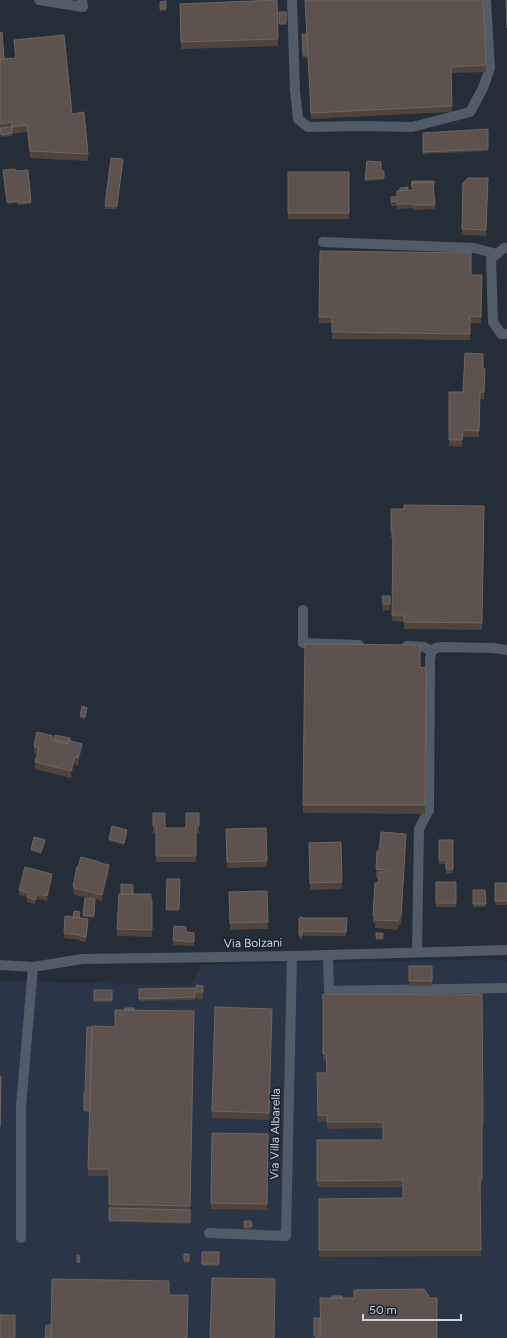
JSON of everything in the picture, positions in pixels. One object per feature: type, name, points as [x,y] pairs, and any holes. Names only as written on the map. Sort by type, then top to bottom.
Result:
[{"type":"street","points":[[39,0],[83,7],[82,0]]},
{"type":"street","points":[[292,0],[295,91],[298,119],[308,127],[412,127],[470,112],[483,88],[490,68],[486,0]]},
{"type":"street","points":[[323,242],[474,248],[497,254]]},
{"type":"street","points":[[507,248],[504,248],[491,259],[493,322],[501,334],[507,334]]},
{"type":"street","points":[[303,610],[303,643],[371,645]]},
{"type":"street","points":[[394,646],[424,647],[432,651]]},
{"type":"street","points":[[418,952],[419,829],[429,810],[430,658],[432,651],[441,647],[493,648],[507,650]]},
{"type":"street","name":"Via Bolzani","points":[[0,965],[33,967],[82,959],[292,956],[507,950]]},
{"type":"street","points":[[328,955],[329,991],[507,988]]},
{"type":"street","name":"Via Villa Albarella","points":[[209,1233],[286,1236],[292,956]]},
{"type":"street","points":[[21,1238],[21,1106],[33,967]]},
{"type":"shaded area","points":[[499,959],[507,961],[507,1338],[0,1338],[0,981],[191,985],[201,965]]},
{"type":"building","points":[[277,0],[278,39],[181,42],[180,4]]},
{"type":"building","points":[[305,0],[483,0],[486,65],[451,67],[452,106],[311,113]]},
{"type":"building","points":[[506,0],[507,0],[507,28]]},
{"type":"building","points":[[166,1],[166,9],[160,9],[160,2]]},
{"type":"building","points":[[279,12],[286,12],[286,23],[279,23]]},
{"type":"building","points":[[2,32],[4,58],[0,59],[0,33]]},
{"type":"building","points":[[302,34],[307,34],[308,55],[303,55]]},
{"type":"building","points":[[64,35],[72,114],[84,112],[88,154],[30,151],[27,125],[12,127],[12,122],[0,124],[0,59],[16,58],[14,40]]},
{"type":"building","points":[[12,127],[12,133],[1,135],[0,128]]},
{"type":"building","points":[[488,129],[488,149],[423,152],[423,133]]},
{"type":"building","points":[[111,158],[123,159],[117,206],[105,206]]},
{"type":"building","points":[[367,161],[381,162],[381,171],[384,171],[384,178],[365,179]]},
{"type":"building","points":[[15,169],[15,171],[28,170],[31,202],[7,202],[3,170]]},
{"type":"building","points":[[288,172],[349,172],[349,213],[288,213]]},
{"type":"building","points":[[468,178],[488,178],[486,230],[462,229],[463,183]]},
{"type":"building","points":[[412,181],[434,181],[434,185],[433,182],[412,183],[411,185]]},
{"type":"building","points":[[433,182],[435,205],[397,204],[397,201],[391,202],[391,197],[397,197],[397,191],[413,190],[412,183]]},
{"type":"building","points":[[408,187],[408,190],[400,191],[400,188]]},
{"type":"building","points":[[320,251],[471,253],[471,275],[482,275],[481,317],[470,316],[470,334],[332,332],[332,317],[319,317]]},
{"type":"building","points":[[465,353],[483,354],[483,369],[485,369],[484,392],[480,392],[479,431],[463,430],[462,440],[449,440],[449,392],[463,392]]},
{"type":"building","points":[[404,505],[484,506],[482,623],[404,622],[404,615],[392,615],[393,531],[391,531],[391,509],[404,509]]},
{"type":"building","points":[[382,596],[390,596],[390,604],[383,604]]},
{"type":"building","points":[[305,644],[420,645],[420,667],[426,668],[425,805],[303,805]]},
{"type":"building","points":[[82,706],[87,708],[85,717],[80,716]]},
{"type":"building","points":[[37,732],[53,736],[52,740],[68,744],[68,740],[82,744],[78,758],[75,757],[71,771],[35,762],[39,748],[34,746]]},
{"type":"building","points":[[55,735],[70,738],[68,744],[54,740]]},
{"type":"building","points":[[153,813],[165,813],[165,828],[186,828],[186,813],[199,813],[199,826],[196,826],[196,856],[156,856],[156,826],[153,826]]},
{"type":"building","points":[[112,826],[127,830],[124,843],[109,839]]},
{"type":"building","points":[[266,828],[267,861],[227,862],[226,829]]},
{"type":"building","points":[[381,832],[406,834],[401,916],[399,916],[398,921],[375,920],[375,915],[373,915],[375,883],[378,883],[379,872],[387,872],[387,870],[376,869],[377,851],[379,851]]},
{"type":"building","points":[[34,837],[45,840],[41,852],[31,849]]},
{"type":"building","points":[[439,840],[453,840],[453,869],[446,869],[446,860],[439,860]]},
{"type":"building","points":[[341,842],[342,882],[310,883],[309,843]]},
{"type":"building","points":[[81,857],[109,865],[102,895],[74,888],[75,886],[73,886],[77,867]]},
{"type":"building","points":[[25,867],[52,874],[47,896],[38,894],[35,900],[27,897],[29,893],[19,890]]},
{"type":"building","points":[[167,879],[180,879],[179,909],[166,909]]},
{"type":"building","points":[[436,882],[456,882],[456,903],[436,903]]},
{"type":"building","points":[[495,883],[507,883],[507,901],[495,901]]},
{"type":"building","points":[[121,884],[133,885],[133,894],[121,894]]},
{"type":"building","points":[[473,890],[485,890],[486,904],[473,904]]},
{"type":"building","points":[[267,891],[268,922],[230,923],[229,892]]},
{"type":"building","points":[[119,894],[151,894],[152,930],[117,929]]},
{"type":"building","points":[[85,898],[95,899],[94,916],[83,915]]},
{"type":"building","points":[[74,911],[80,912],[79,918],[73,917]]},
{"type":"building","points":[[65,916],[88,919],[86,937],[64,933]]},
{"type":"building","points":[[299,918],[347,918],[346,932],[302,931],[302,935],[299,935]]},
{"type":"building","points":[[174,926],[186,927],[186,932],[194,933],[194,942],[173,940]]},
{"type":"building","points":[[376,933],[383,933],[383,938],[376,937]]},
{"type":"building","points":[[409,966],[432,966],[432,981],[409,981]]},
{"type":"building","points":[[196,985],[203,986],[203,992],[196,992]]},
{"type":"building","points":[[195,988],[195,997],[139,999],[139,989]]},
{"type":"building","points":[[94,990],[112,990],[112,1000],[94,1000]]},
{"type":"building","points":[[323,994],[482,994],[483,1122],[482,1179],[480,1179],[481,1250],[319,1250],[319,1199],[403,1198],[403,1180],[317,1181],[317,1140],[383,1140],[383,1122],[327,1122],[327,1115],[318,1115],[317,1073],[327,1073],[326,1054],[323,1054]]},
{"type":"building","points":[[215,1007],[272,1009],[269,1113],[212,1111]]},
{"type":"building","points":[[125,1008],[134,1008],[134,1010],[125,1010]]},
{"type":"building","points":[[115,1010],[194,1011],[190,1206],[109,1204],[109,1169],[88,1169],[92,1026],[115,1027]]},
{"type":"building","points":[[87,1027],[92,1027],[90,1110],[84,1110],[84,1093]]},
{"type":"building","points":[[0,1076],[1,1076],[0,1127]]},
{"type":"building","points":[[212,1133],[268,1134],[267,1204],[211,1203]]},
{"type":"building","points":[[109,1208],[190,1210],[190,1222],[109,1220]]},
{"type":"building","points":[[244,1221],[251,1221],[252,1226],[244,1227]]},
{"type":"building","points":[[202,1252],[219,1252],[219,1264],[202,1264]]},
{"type":"building","points":[[184,1254],[189,1254],[189,1261],[184,1260]]},
{"type":"building","points":[[77,1255],[79,1255],[80,1262],[77,1262]]},
{"type":"building","points":[[212,1278],[275,1279],[274,1338],[210,1338]]},
{"type":"building","points":[[52,1279],[169,1281],[169,1295],[188,1295],[187,1338],[51,1338]]},
{"type":"building","points":[[424,1289],[430,1298],[437,1298],[437,1338],[321,1338],[320,1298],[354,1298],[354,1290]]},
{"type":"building","points":[[332,1296],[342,1296],[342,1298],[332,1298]]},
{"type":"building","points":[[0,1315],[15,1315],[15,1338],[0,1338]]},
{"type":"building","points":[[314,1318],[320,1318],[320,1338],[316,1338],[316,1336],[314,1336]]},
{"type":"building","points":[[46,1325],[51,1325],[51,1338],[45,1338]]}]
